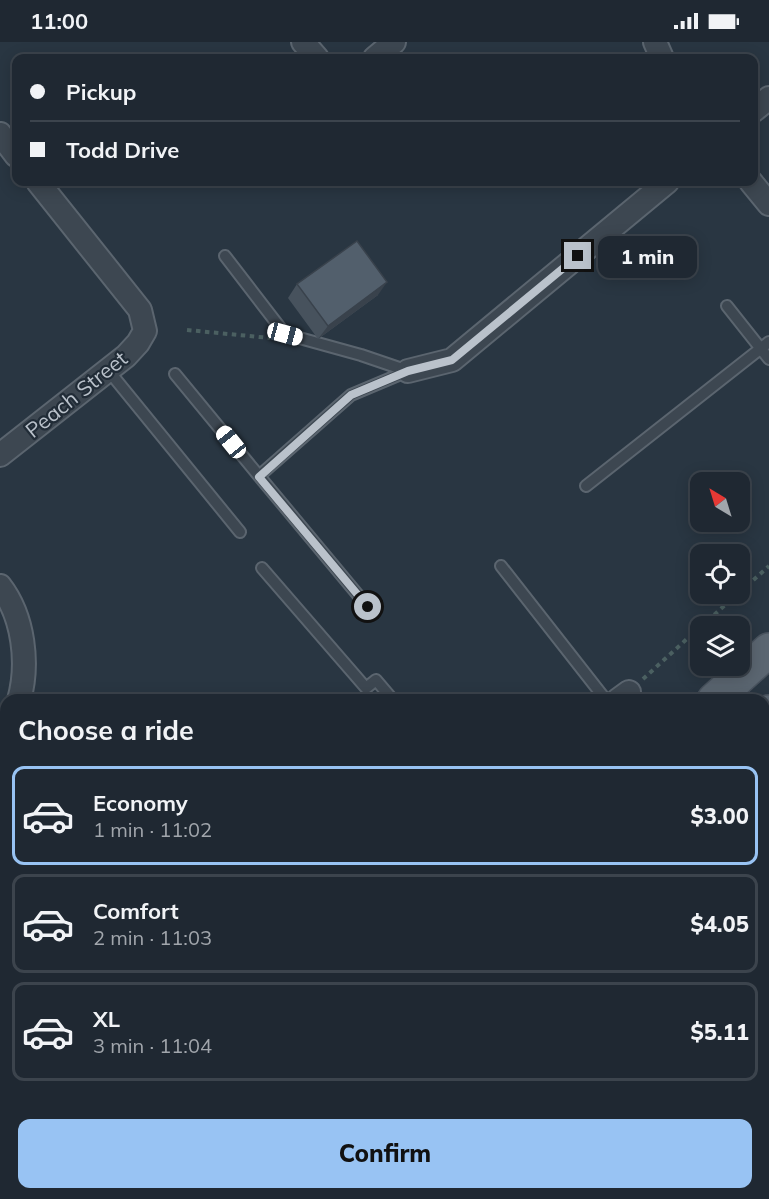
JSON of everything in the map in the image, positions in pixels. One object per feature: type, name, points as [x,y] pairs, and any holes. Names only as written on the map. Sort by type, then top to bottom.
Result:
[{"type":"main road","points":[[721,694],[769,650]]},
{"type":"street","points":[[303,42],[314,54]]},
{"type":"street","points":[[380,54],[394,42]]},
{"type":"street","points":[[0,134],[12,149]]},
{"type":"street","name":"Peach Street","points":[[0,455],[138,344],[144,329],[140,310],[41,186]]},
{"type":"street","points":[[408,371],[452,360],[662,186]]},
{"type":"street","points":[[754,186],[769,204]]},
{"type":"street","points":[[0,586],[11,606],[21,639],[24,674],[20,694]]},
{"type":"lane","points":[[225,256],[285,334],[408,371]]},
{"type":"lane","points":[[727,306],[765,345],[769,359]]},
{"type":"lane","points":[[586,486],[765,345]]},
{"type":"lane","points":[[108,370],[240,532]]},
{"type":"lane","points":[[259,477],[351,395],[408,371]]},
{"type":"lane","points":[[175,374],[368,607]]},
{"type":"lane","points":[[501,566],[601,694]]},
{"type":"lane","points":[[262,568],[366,688],[376,680],[388,694]]},
{"type":"path","points":[[187,330],[267,338],[285,334]]},
{"type":"path","points":[[750,583],[769,566]]},
{"type":"path","points":[[713,616],[726,604]]},
{"type":"path","points":[[626,694],[690,637]]},
{"type":"building","points":[[357,241],[387,282],[328,326],[297,284]]},
{"type":"route","points":[[368,607],[259,477],[351,395],[408,371],[452,360],[578,256]]}]
